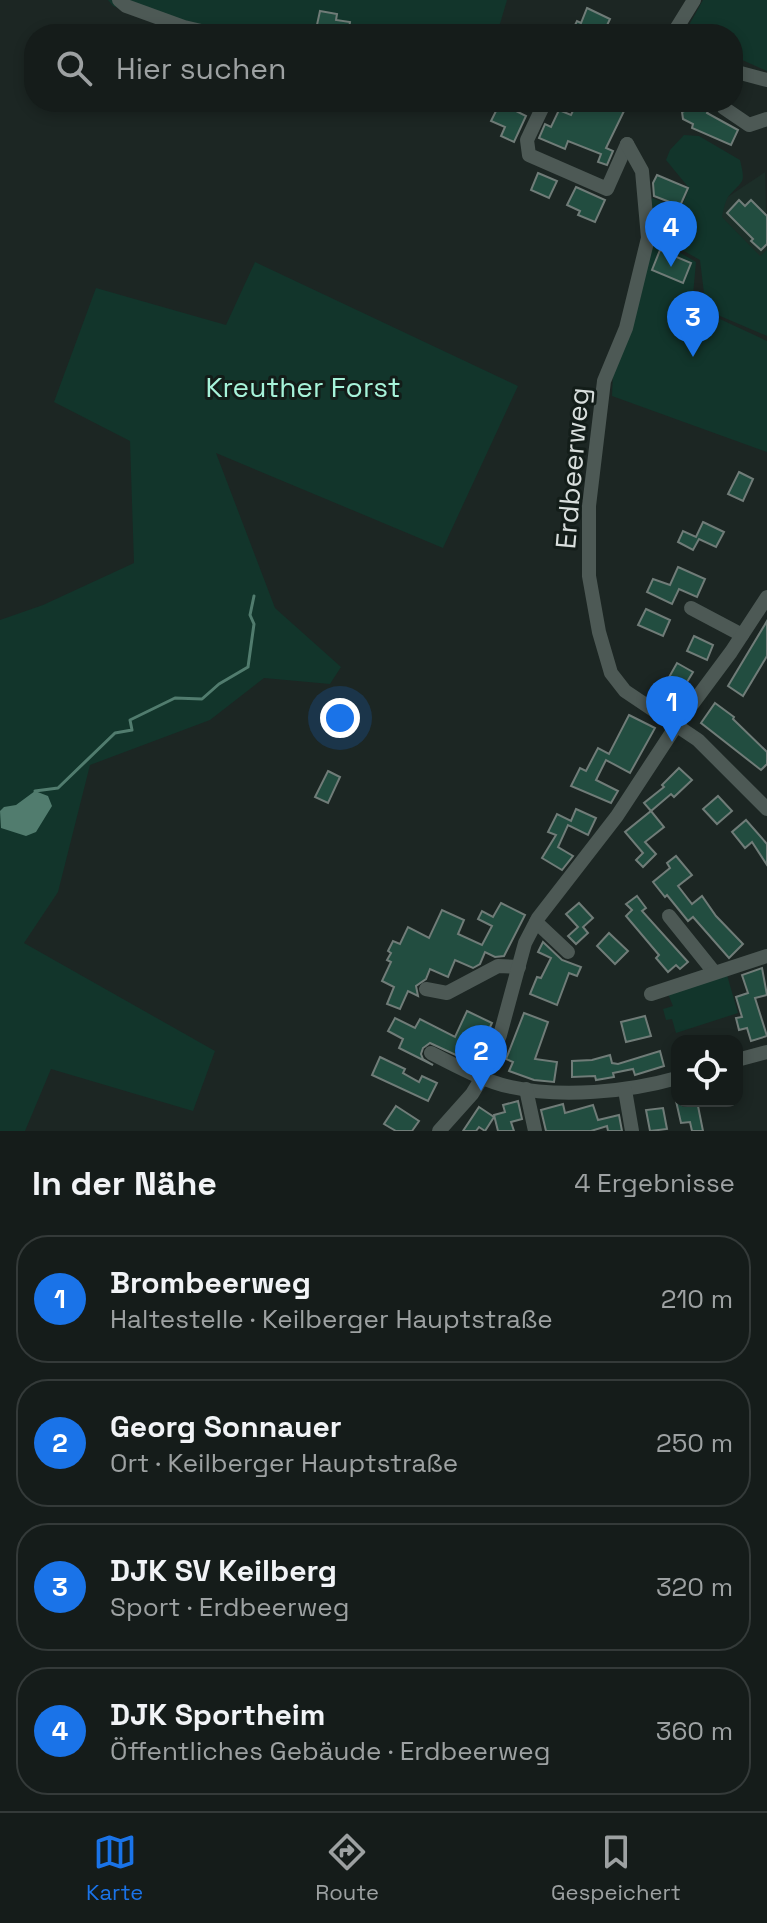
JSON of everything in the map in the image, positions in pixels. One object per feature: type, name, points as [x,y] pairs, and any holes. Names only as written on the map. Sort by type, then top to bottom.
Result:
[{"type":"street","points":[[119,0],[126,6],[176,24]]},
{"type":"street","points":[[679,24],[694,0]]},
{"type":"street","points":[[743,74],[767,80]]},
{"type":"street","name":"Erdbeerweg","points":[[540,112],[527,140],[529,155],[607,189],[627,144],[642,171],[648,238],[626,328],[604,381],[589,506],[589,576],[599,632],[611,673],[625,691],[707,748],[767,809]]},
{"type":"street","points":[[730,112],[749,125],[767,119]]},
{"type":"street","points":[[439,1131],[472,1094],[483,1076],[500,1035],[525,943],[536,922],[617,816],[767,597]]},
{"type":"street","points":[[691,608],[742,635]]},
{"type":"street","points":[[669,916],[714,972]]},
{"type":"street","points":[[536,922],[568,952]]},
{"type":"street","points":[[651,994],[767,956]]},
{"type":"street","points":[[426,989],[447,993],[498,966],[519,967]]},
{"type":"street","points":[[743,1058],[767,1052]]},
{"type":"street","points":[[431,1053],[508,1087],[526,1089],[625,1090],[671,1079]]},
{"type":"street","points":[[526,1089],[535,1131]]},
{"type":"street","points":[[625,1090],[632,1131]]},
{"type":"shaded area","points":[[765,172],[767,251],[760,259],[710,209]]},
{"type":"shaded area","points":[[35,791],[48,796],[52,806],[36,832],[26,836],[1,828],[0,811],[16,805]]},
{"type":"green space","points":[[108,0],[507,0],[500,24],[158,24],[113,6]]},
{"type":"green space","points":[[703,0],[767,0],[767,71],[743,60],[743,24],[690,24]]},
{"type":"green space","points":[[684,135],[699,136],[740,160],[742,181],[728,197],[722,217],[760,256],[767,250],[767,336],[706,310],[700,260],[652,233],[652,198],[681,209],[689,188],[666,160],[670,150]]},
{"type":"green space","points":[[653,237],[696,262],[692,306],[767,341],[767,452],[612,396],[613,373]]},
{"type":"green space","name":"Kreuther Forst","points":[[255,262],[518,386],[443,548],[216,453],[275,608],[341,667],[330,684],[264,678],[210,720],[90,765],[58,892],[24,943],[215,1051],[193,1111],[51,1069],[25,1131],[0,1131],[0,620],[43,605],[134,563],[130,441],[54,402],[96,288],[226,325]]},
{"type":"green space","points":[[727,975],[738,1013],[676,1033],[672,1019],[666,1020],[663,1009],[673,1006],[668,994]]},
{"type":"building","points":[[587,8],[610,19],[608,24],[576,24],[577,21],[581,23]]},
{"type":"building","points":[[320,11],[337,14],[336,20],[350,22],[350,24],[317,24]]},
{"type":"building","points":[[496,112],[518,112],[526,116],[514,142],[501,136],[505,127],[491,121]]},
{"type":"building","points":[[558,112],[571,115],[572,112],[624,112],[606,148],[613,151],[607,165],[598,162],[601,154],[568,141],[565,149],[539,138],[545,124],[551,127]]},
{"type":"building","points":[[682,112],[707,112],[738,130],[731,145],[692,128],[693,124],[683,119]]},
{"type":"building","points":[[538,173],[557,181],[549,198],[531,190]]},
{"type":"building","points":[[657,175],[688,188],[680,206],[654,196],[653,183]]},
{"type":"building","points":[[576,187],[605,200],[595,222],[578,215],[580,211],[567,205]]},
{"type":"building","points":[[739,200],[745,206],[751,200],[767,216],[767,244],[761,250],[727,213]]},
{"type":"building","points":[[660,250],[691,263],[683,283],[652,270]]},
{"type":"building","points":[[739,472],[753,479],[743,501],[728,494]]},
{"type":"building","points":[[703,522],[724,532],[716,547],[699,539],[693,550],[678,542],[683,531],[696,537]]},
{"type":"building","points":[[678,567],[705,579],[697,597],[679,589],[672,604],[647,592],[653,579],[670,585]]},
{"type":"building","points":[[646,609],[670,620],[663,636],[638,625]]},
{"type":"building","points":[[767,621],[767,656],[743,696],[728,686]]},
{"type":"building","points":[[694,636],[713,645],[707,660],[687,651]]},
{"type":"building","points":[[677,663],[693,672],[678,697],[663,688]]},
{"type":"building","points":[[715,703],[734,717],[767,752],[767,764],[761,770],[701,723]]},
{"type":"building","points":[[629,715],[655,728],[630,773],[606,760],[596,780],[618,791],[611,803],[571,786],[580,768],[586,771],[598,748],[609,754]]},
{"type":"building","points":[[679,768],[692,780],[674,797],[671,794],[651,811],[644,803],[664,787],[662,785]]},
{"type":"building","points":[[328,771],[340,777],[328,803],[315,797]]},
{"type":"building","points":[[718,796],[732,811],[717,824],[703,809]]},
{"type":"building","points":[[576,809],[596,818],[588,835],[568,825],[558,847],[573,856],[562,870],[542,858],[556,835],[548,832],[557,814],[571,821]]},
{"type":"building","points":[[651,811],[664,827],[645,842],[656,854],[643,867],[636,860],[643,853],[625,832]]},
{"type":"building","points":[[746,820],[767,844],[767,865],[752,842],[745,848],[732,832]]},
{"type":"building","points":[[676,856],[692,875],[678,886],[692,904],[702,896],[743,944],[729,958],[693,917],[688,921],[653,882],[670,868],[667,863]]},
{"type":"building","points":[[637,896],[646,908],[642,911],[688,962],[680,969],[676,965],[668,972],[656,958],[659,955],[626,916],[632,910],[626,904]]},
{"type":"building","points":[[501,903],[525,915],[504,956],[495,957],[485,952],[480,964],[473,968],[455,960],[448,977],[430,969],[426,979],[416,986],[418,996],[408,991],[400,1009],[387,1004],[394,987],[382,981],[391,962],[387,960],[391,953],[388,951],[393,941],[400,944],[408,927],[429,938],[442,910],[464,920],[458,934],[482,945],[492,926],[478,919],[482,911],[493,917]]},
{"type":"building","points":[[579,903],[593,918],[583,927],[588,933],[576,944],[568,936],[578,927],[566,914]]},
{"type":"building","points":[[609,933],[628,951],[615,964],[597,946]]},
{"type":"building","points":[[543,942],[562,960],[581,967],[577,976],[569,973],[557,1005],[530,994],[537,977],[541,978],[551,958],[538,952]]},
{"type":"building","points":[[762,968],[767,995],[755,998],[767,1036],[751,1041],[747,1028],[739,1030],[736,1018],[742,1017],[736,997],[748,993],[742,975]]},
{"type":"building","points":[[467,1011],[492,1023],[473,1063],[430,1043],[421,1054],[433,1065],[399,1048],[403,1039],[388,1031],[395,1018],[415,1028],[420,1019],[455,1037]]},
{"type":"building","points":[[524,1013],[548,1022],[535,1059],[557,1062],[554,1082],[534,1080],[509,1071],[513,1062],[506,1059]]},
{"type":"building","points":[[645,1016],[651,1036],[626,1042],[621,1022]]},
{"type":"building","points":[[660,1051],[664,1066],[635,1075],[633,1069],[596,1080],[595,1076],[572,1077],[572,1061],[610,1055],[612,1063],[618,1064]]},
{"type":"building","points":[[380,1057],[405,1069],[403,1073],[419,1082],[422,1076],[437,1083],[428,1101],[372,1075]]},
{"type":"building","points":[[518,1101],[522,1119],[511,1122],[514,1131],[498,1131],[494,1115],[505,1112],[503,1105]]},
{"type":"building","points":[[563,1104],[565,1113],[593,1105],[598,1120],[619,1115],[622,1131],[608,1131],[607,1126],[591,1131],[546,1131],[541,1110]]},
{"type":"building","points":[[396,1106],[419,1121],[412,1131],[396,1131],[384,1124]]},
{"type":"building","points":[[479,1107],[494,1117],[485,1131],[479,1127],[476,1131],[463,1131]]},
{"type":"building","points":[[677,1107],[698,1107],[703,1131],[692,1131],[690,1122],[681,1123]]},
{"type":"building","points":[[663,1108],[667,1129],[650,1131],[646,1110]]},
{"type":"waterway","points":[[35,791],[58,788],[115,733],[132,730],[130,720],[175,698],[202,699],[219,684],[248,667],[254,596]]},
{"type":"place","name":"DJK Sportheim","points":[[671,267]]},
{"type":"place","name":"DJK SV Keilberg","points":[[693,357]]},
{"type":"place","name":"Brombeerweg","points":[[672,742]]},
{"type":"place","name":"Georg Sonnauer","points":[[481,1091]]}]
